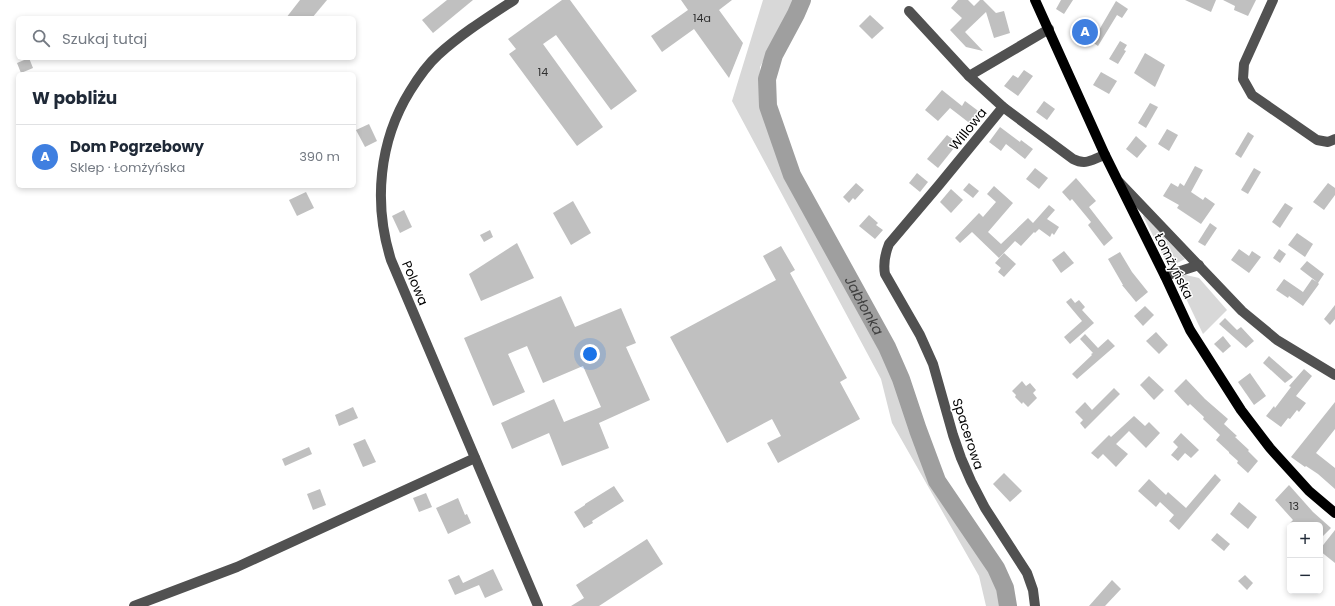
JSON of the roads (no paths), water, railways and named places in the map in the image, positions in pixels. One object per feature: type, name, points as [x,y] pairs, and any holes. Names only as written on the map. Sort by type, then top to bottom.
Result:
[{"type":"main road","name":"Łomżyńska","points":[[1035,0],[1105,155],[1190,330],[1240,410],[1270,448],[1309,491],[1335,513]]},
{"type":"street","name":"Polowa","points":[[514,0],[472,28],[437,55],[414,83],[396,117],[389,138],[383,161],[380,192],[384,236],[391,260],[538,606]]},
{"type":"street","points":[[1273,0],[1244,64],[1243,79],[1252,95],[1317,140],[1328,142],[1335,139]]},
{"type":"street","points":[[909,11],[969,76],[1003,107]]},
{"type":"street","points":[[969,76],[1049,29]]},
{"type":"street","name":"Willowa","points":[[884,266],[885,255],[889,244],[1003,107],[1073,159],[1086,163],[1105,155]]},
{"type":"street","points":[[1117,179],[1242,311],[1277,340],[1335,375]]},
{"type":"street","points":[[1165,276],[1199,265]]},
{"type":"street","name":"Spacerowa","points":[[884,266],[886,274],[920,335],[933,364],[953,435],[971,481],[985,508],[1027,573],[1033,590],[1035,606]]},
{"type":"street","points":[[134,606],[237,568],[475,458]]},
{"type":"waterway","name":"Jabłonka","points":[[802,0],[774,55],[767,79],[768,106],[792,175],[887,347],[901,379],[937,481],[996,568],[1005,588],[1008,606]]},
{"type":"place","name":"Dom Pogrzebowy","points":[[1085,32]]}]
